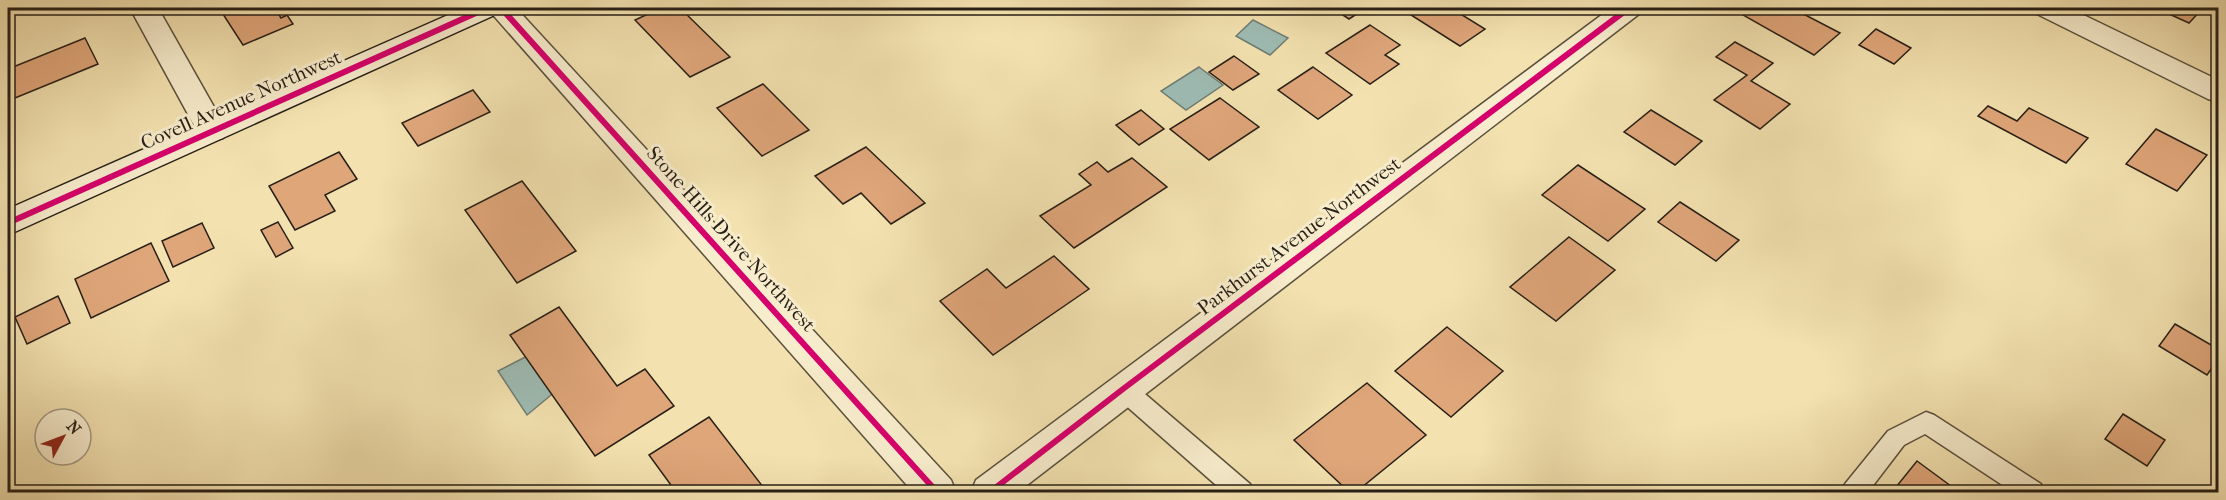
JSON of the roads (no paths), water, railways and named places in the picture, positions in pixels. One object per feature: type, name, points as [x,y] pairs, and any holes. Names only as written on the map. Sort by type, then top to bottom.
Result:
[{"type":"street","points":[[144,8],[212,130]]},
{"type":"street","name":"Covell Avenue Northwest","points":[[8,223],[487,8]]},
{"type":"street","name":"Stone Hills Drive Northwest","points":[[501,8],[937,492]]},
{"type":"street","name":"Parkhurst Avenue Northwest","points":[[990,492],[1123,389],[1629,8]]},
{"type":"street","points":[[2047,8],[2218,92]]},
{"type":"lane","points":[[1123,389],[1241,492]]},
{"type":"lane","points":[[1854,492],[1896,438],[1926,422],[2032,492]]},
{"type":"water","points":[[1253,20],[1288,38],[1270,55],[1236,36]]},
{"type":"water","points":[[1199,67],[1223,85],[1186,110],[1161,91]]},
{"type":"water","points":[[535,352],[562,386],[527,415],[498,371]]}]
